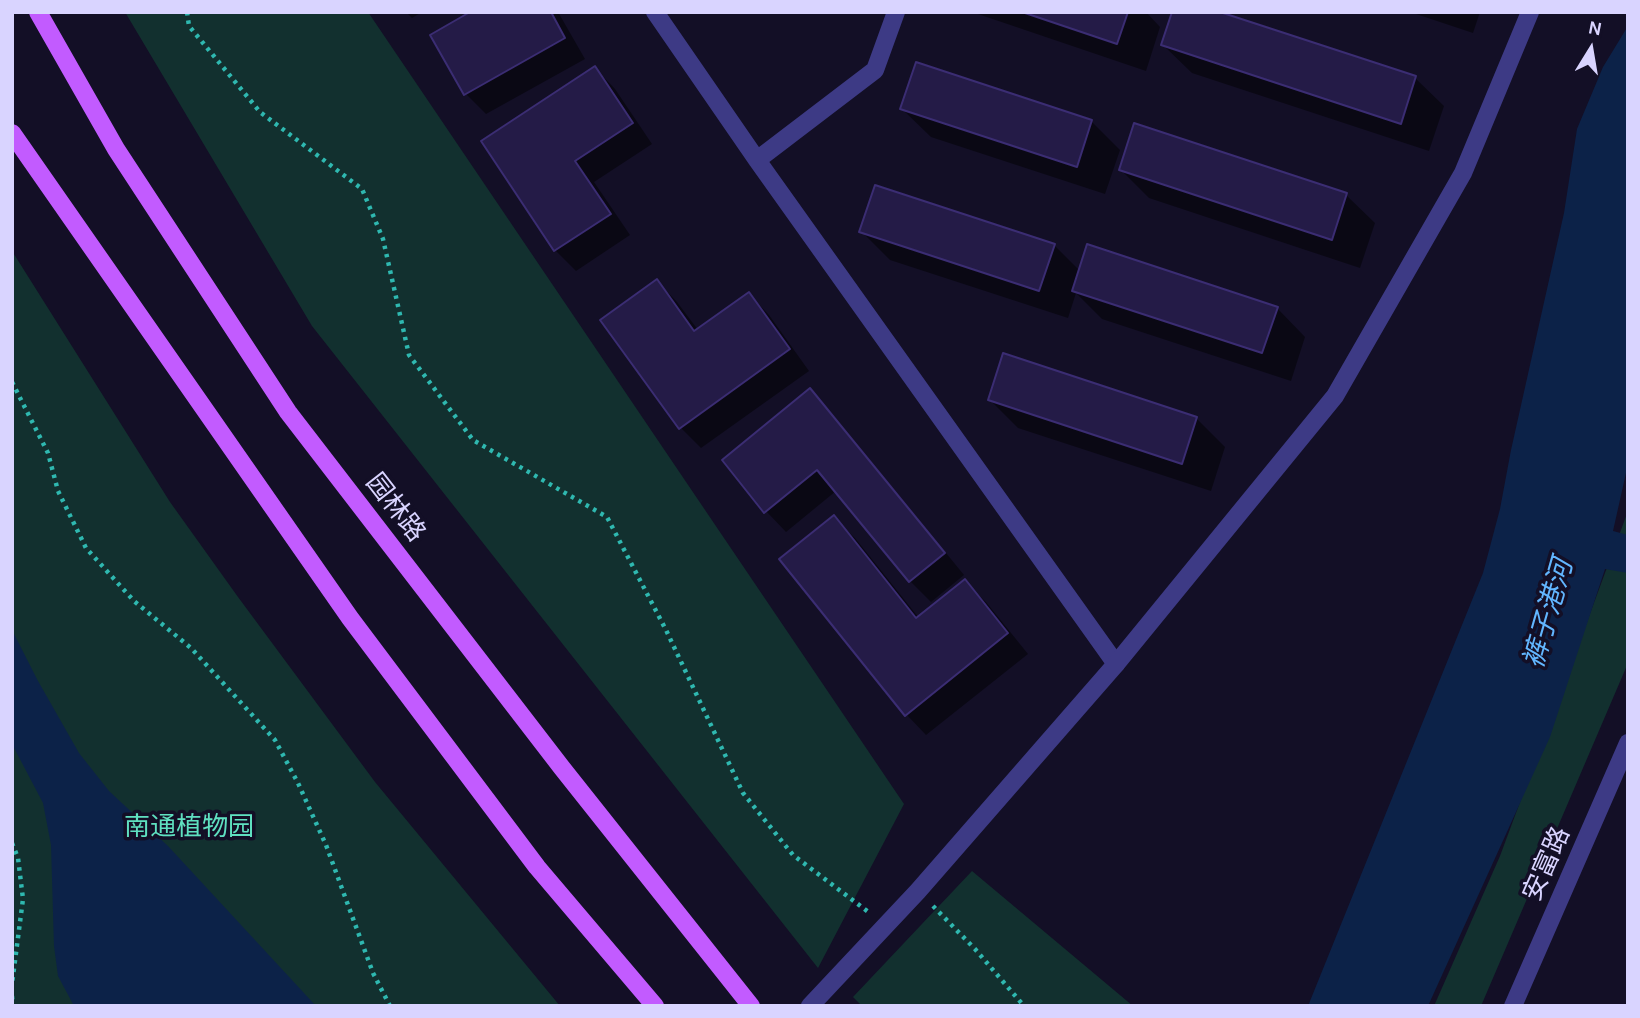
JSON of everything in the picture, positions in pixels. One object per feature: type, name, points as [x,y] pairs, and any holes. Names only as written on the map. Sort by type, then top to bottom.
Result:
[{"type":"main road","name":"园林路","points":[[38,12],[116,149],[288,412],[554,758],[751,1006]]},
{"type":"main road","points":[[12,133],[350,618],[537,867],[656,1006]]},
{"type":"street","points":[[655,12],[757,160],[1116,664]]},
{"type":"street","points":[[757,160],[875,70],[896,12]]},
{"type":"street","points":[[810,1006],[918,891],[1116,664],[1335,396],[1464,173],[1530,12]]},
{"type":"street","name":"安富路","points":[[1513,1006],[1628,743]]},
{"type":"path","points":[[187,12],[189,26],[260,112],[362,190],[383,239],[410,355],[473,440],[607,517],[666,630],[743,793],[793,855],[886,925]]},
{"type":"path","points":[[12,382],[48,453],[58,491],[86,548],[134,601],[191,648],[275,740],[326,845],[373,973],[390,1006]]},
{"type":"path","points":[[12,843],[23,899],[12,984]]},
{"type":"path","points":[[918,891],[975,949],[1024,1006]]},
{"type":"path","points":[[12,996],[13,1006]]},
{"type":"green space","points":[[125,12],[368,12],[904,804],[818,968],[312,326]]},
{"type":"green space","name":"南通植物园","points":[[12,251],[170,502],[238,597],[375,782],[560,1006],[12,1006]]},
{"type":"green space","points":[[1628,511],[1628,663],[1481,1006],[1434,1006],[1500,856]]},
{"type":"green space","points":[[972,871],[1133,1006],[862,1006],[853,997]]},
{"type":"water","name":"裤子港河","points":[[1628,26],[1628,464],[1613,531],[1628,535],[1628,573],[1605,569],[1550,737],[1428,1006],[1308,1006],[1483,573],[1500,509],[1564,213],[1577,129],[1603,67]]},
{"type":"water","points":[[12,630],[79,753],[109,791],[168,846],[316,1006],[74,1006],[58,976],[54,946],[51,845],[43,803],[12,744]]},
{"type":"building","points":[[470,12],[551,12],[565,38],[464,95],[430,35]]},
{"type":"building","points":[[1022,12],[1128,12],[1117,44]]},
{"type":"building","points":[[1172,12],[1220,12],[1416,76],[1401,124],[1161,45]]},
{"type":"building","points":[[916,62],[1092,120],[1077,167],[900,109]]},
{"type":"building","points":[[595,66],[633,123],[575,161],[611,214],[554,251],[481,141]]},
{"type":"building","points":[[1134,123],[1347,193],[1332,240],[1119,170]]},
{"type":"building","points":[[875,185],[1055,244],[1039,291],[859,232]]},
{"type":"building","points":[[1087,244],[1278,307],[1262,353],[1072,291]]},
{"type":"building","points":[[657,279],[694,331],[749,292],[790,349],[679,429],[600,320]]},
{"type":"building","points":[[1003,353],[1197,417],[1182,464],[988,400]]},
{"type":"building","points":[[810,388],[945,553],[909,582],[817,470],[764,513],[722,460]]},
{"type":"building","points":[[834,515],[916,618],[965,579],[1008,633],[905,716],[779,559]]}]
